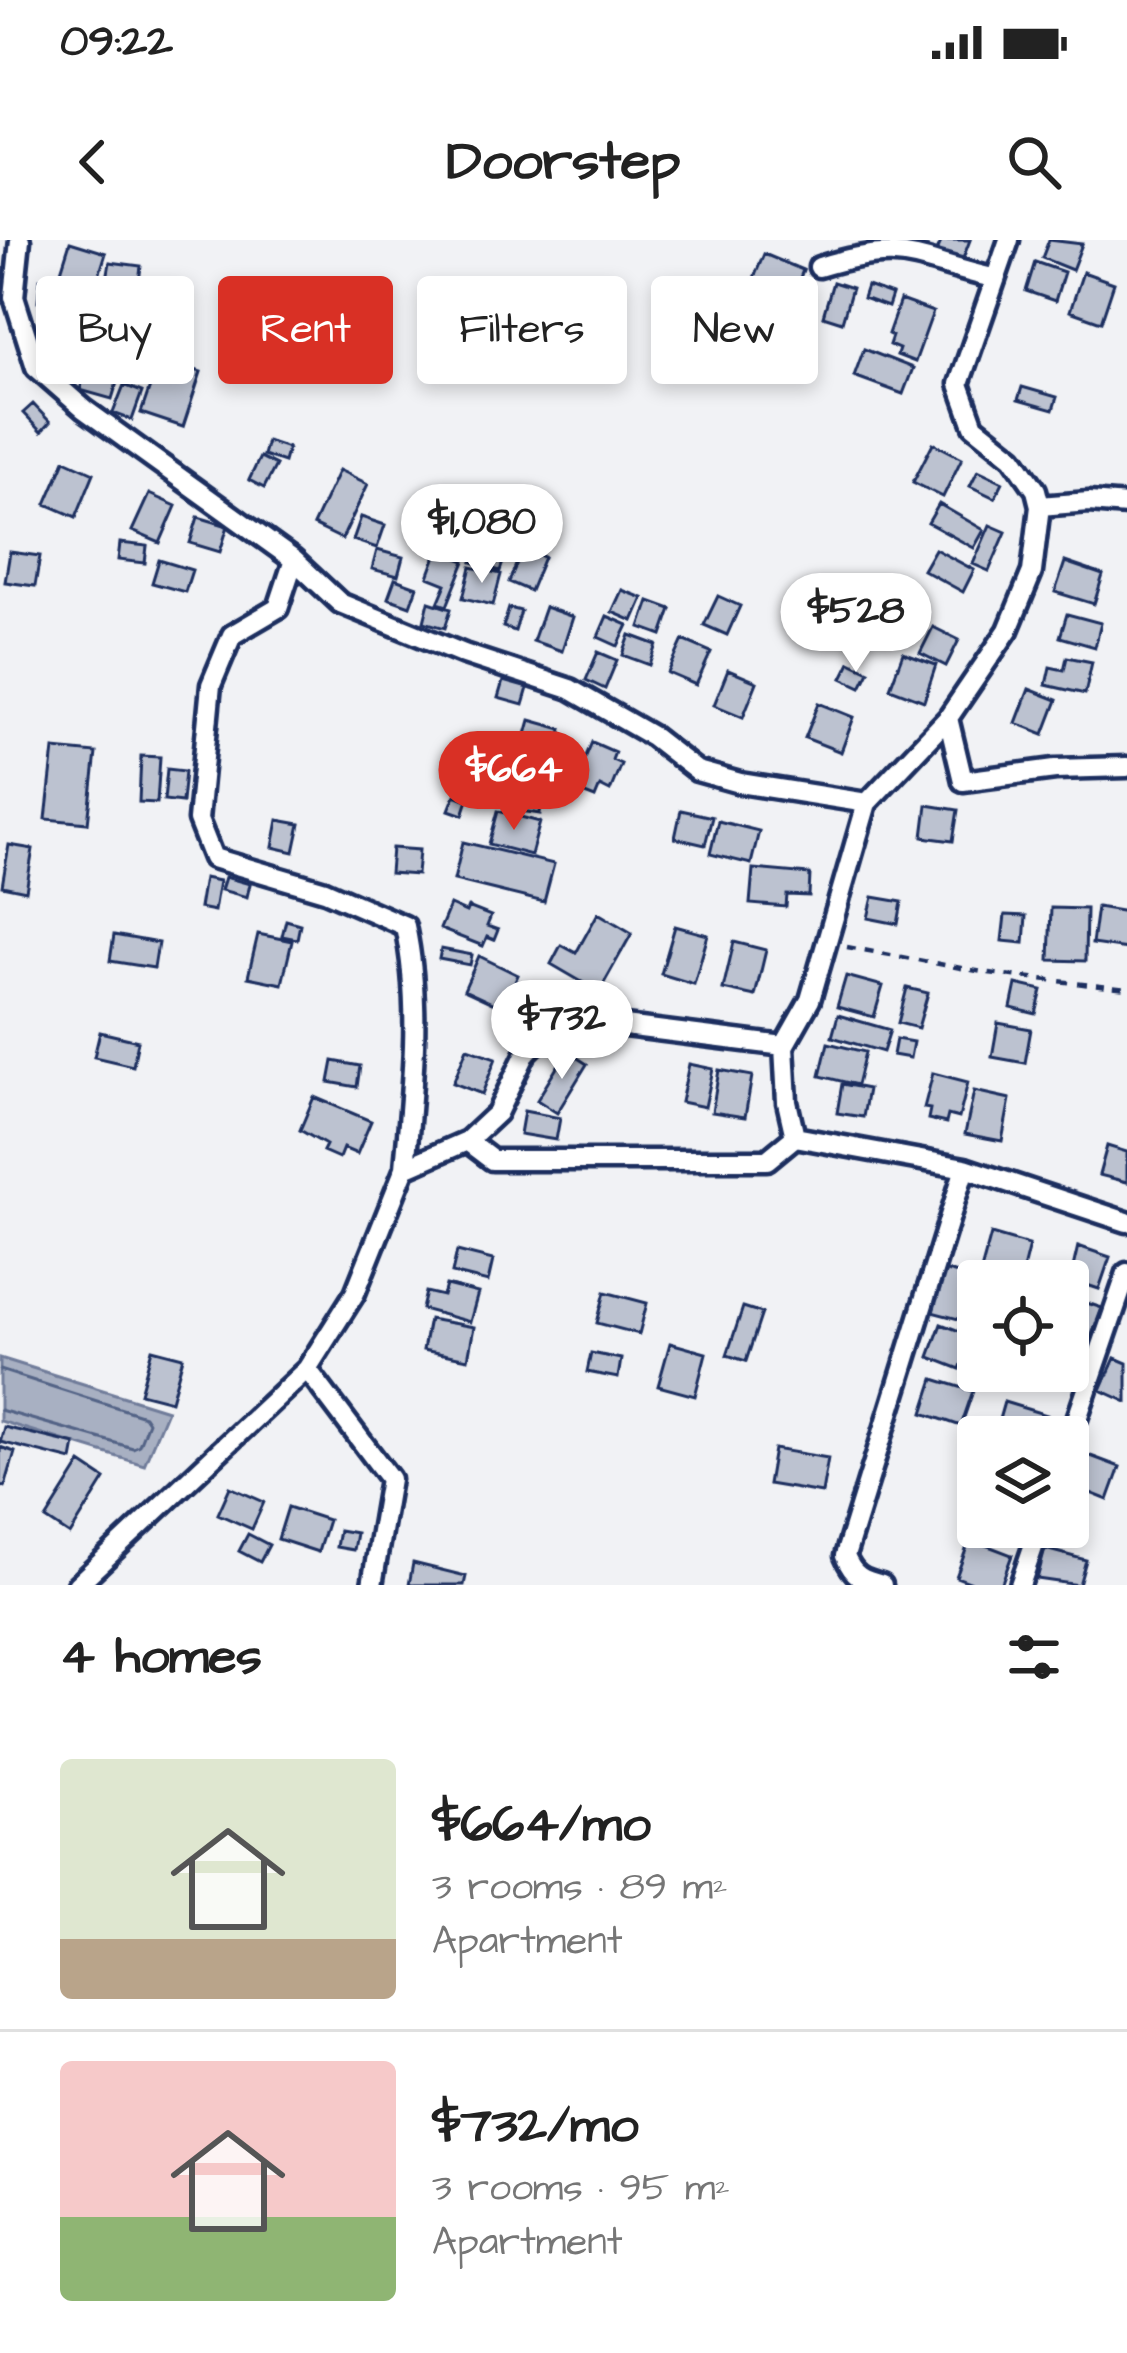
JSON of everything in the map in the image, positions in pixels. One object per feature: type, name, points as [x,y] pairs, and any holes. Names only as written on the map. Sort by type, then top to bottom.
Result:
[{"type":"street","points":[[20,240],[14,297],[36,367],[84,409],[294,560],[340,603],[464,654],[570,689],[652,736],[697,771],[740,783],[867,803]]},
{"type":"street","points":[[795,1137],[787,1102],[784,1046],[810,1000],[867,803],[948,718],[1008,630],[1032,572],[1040,506],[1036,490],[1013,457],[974,426],[959,384],[1010,240]]},
{"type":"street","points":[[819,267],[856,250],[890,246],[925,252],[965,272],[994,278]]},
{"type":"street","points":[[1040,506],[1127,505]]},
{"type":"street","points":[[76,1585],[308,1369],[355,1293],[405,1168],[414,1055],[412,956],[405,926],[325,891],[214,858],[198,820],[211,685],[232,635],[278,608],[294,560]]},
{"type":"street","points":[[948,718],[963,781],[1055,769],[1127,767]]},
{"type":"street","points":[[405,1168],[467,1141],[497,1112],[526,1053],[561,1018],[784,1046]]},
{"type":"street","points":[[467,1141],[492,1160],[767,1160],[795,1137],[964,1168],[1127,1222]]},
{"type":"street","points":[[882,1585],[864,1581],[851,1571],[845,1556],[964,1168]]},
{"type":"street","points":[[1078,1416],[1127,1273]]},
{"type":"street","points":[[308,1369],[390,1479],[372,1585]]},
{"type":"street","points":[[1020,1585],[1033,1548]]},
{"type":"path","points":[[824,943],[988,973],[1127,988]]},
{"type":"water","points":[[0,1358],[167,1410],[144,1465],[0,1421]]},
{"type":"building","points":[[942,240],[970,240],[962,261],[937,251]]},
{"type":"building","points":[[1049,240],[1082,244],[1072,270],[1042,258]]},
{"type":"building","points":[[70,242],[106,253],[99,276],[61,271]]},
{"type":"building","points":[[764,254],[803,270],[801,276],[755,276]]},
{"type":"building","points":[[110,262],[141,266],[140,276],[108,276]]},
{"type":"building","points":[[1035,262],[1064,272],[1055,301],[1026,291]]},
{"type":"building","points":[[1083,272],[1114,283],[1101,322],[1070,311]]},
{"type":"building","points":[[833,282],[852,288],[842,322],[823,316]]},
{"type":"building","points":[[867,286],[892,295],[888,307],[863,298]]},
{"type":"building","points":[[900,300],[933,312],[915,362],[897,355],[899,349],[889,345]]},
{"type":"building","points":[[864,349],[913,368],[903,394],[854,376]]},
{"type":"building","points":[[194,370],[201,372],[183,427],[141,413],[151,384],[194,384]]},
{"type":"building","points":[[82,384],[117,384],[112,399],[80,390]]},
{"type":"building","points":[[124,385],[142,392],[132,420],[113,413]]},
{"type":"building","points":[[1022,387],[1057,397],[1053,410],[1018,400]]},
{"type":"building","points":[[33,404],[50,422],[41,432],[23,413]]},
{"type":"building","points":[[267,441],[288,448],[284,462],[263,455]]},
{"type":"building","points":[[933,443],[962,458],[943,497],[913,482]]},
{"type":"building","points":[[260,457],[276,465],[264,488],[249,480]]},
{"type":"building","points":[[65,460],[94,473],[76,517],[46,504]]},
{"type":"building","points":[[339,470],[368,484],[342,539],[313,525]]},
{"type":"building","points":[[978,470],[1003,482],[995,498],[970,486]]},
{"type":"building","points":[[149,494],[176,506],[160,543],[132,531]]},
{"type":"building","points":[[939,504],[984,530],[974,548],[928,523]]},
{"type":"building","points":[[519,515],[534,521],[525,541],[511,535]]},
{"type":"building","points":[[198,517],[228,526],[220,552],[190,543]]},
{"type":"building","points":[[361,517],[385,525],[377,548],[353,540]]},
{"type":"building","points":[[990,525],[1006,532],[989,571],[973,564]]},
{"type":"building","points":[[120,543],[147,546],[145,563],[118,560]]},
{"type":"building","points":[[478,543],[506,553],[500,571],[472,562]]},
{"type":"building","points":[[523,548],[544,557],[530,591],[509,582]]},
{"type":"building","points":[[935,549],[974,570],[963,592],[923,570]]},
{"type":"building","points":[[377,550],[403,557],[398,576],[372,569]]},
{"type":"building","points":[[438,550],[465,561],[447,606],[438,603],[446,584],[428,577]]},
{"type":"building","points":[[10,552],[40,556],[35,586],[5,582]]},
{"type":"building","points":[[159,560],[192,570],[185,592],[152,583]]},
{"type":"building","points":[[1065,562],[1103,575],[1094,604],[1055,592]]},
{"type":"building","points":[[471,567],[501,574],[493,605],[463,598]]},
{"type":"building","points":[[395,579],[417,587],[410,606],[388,598]]},
{"type":"building","points":[[622,590],[643,598],[633,621],[612,612]]},
{"type":"building","points":[[718,596],[740,606],[727,635],[704,625]]},
{"type":"building","points":[[649,601],[671,609],[662,635],[640,627]]},
{"type":"building","points":[[429,602],[451,609],[445,628],[424,622]]},
{"type":"building","points":[[545,607],[573,617],[562,651],[533,641]]},
{"type":"building","points":[[509,608],[521,611],[515,631],[503,627]]},
{"type":"building","points":[[1067,614],[1101,623],[1095,647],[1060,637]]},
{"type":"building","points":[[607,616],[628,625],[618,646],[598,637]]},
{"type":"building","points":[[933,627],[959,640],[946,666],[920,653]]},
{"type":"building","points":[[630,635],[657,645],[650,665],[623,655]]},
{"type":"building","points":[[683,640],[711,652],[696,685],[668,673]]},
{"type":"building","points":[[598,652],[617,660],[605,689],[586,680]]},
{"type":"building","points":[[903,653],[936,665],[924,701],[890,688]]},
{"type":"building","points":[[1067,657],[1092,662],[1085,694],[1046,685],[1050,667],[1064,670]]},
{"type":"building","points":[[850,662],[869,671],[861,687],[842,678]]},
{"type":"building","points":[[728,670],[757,682],[743,717],[714,705]]},
{"type":"building","points":[[503,681],[528,688],[523,705],[498,698]]},
{"type":"building","points":[[1029,689],[1057,700],[1044,734],[1016,723]]},
{"type":"building","points":[[819,703],[854,717],[841,752],[805,738]]},
{"type":"building","points":[[530,720],[562,729],[547,783],[515,774]]},
{"type":"building","points":[[592,742],[615,752],[612,760],[621,764],[610,791],[600,786],[595,798],[572,789]]},
{"type":"building","points":[[54,749],[96,753],[88,823],[46,819]]},
{"type":"building","points":[[141,756],[160,757],[157,803],[139,802]]},
{"type":"building","points":[[167,769],[185,771],[182,802],[164,800]]},
{"type":"building","points":[[517,792],[542,796],[540,814],[514,810]]},
{"type":"building","points":[[455,795],[468,800],[463,815],[449,810]]},
{"type":"building","points":[[927,805],[958,810],[953,841],[923,837]]},
{"type":"building","points":[[681,810],[712,817],[705,845],[675,838]]},
{"type":"building","points":[[498,811],[540,822],[531,855],[489,844]]},
{"type":"building","points":[[278,820],[300,824],[294,852],[273,847]]},
{"type":"building","points":[[718,821],[759,831],[751,864],[710,854]]},
{"type":"building","points":[[463,842],[554,864],[544,902],[454,880]]},
{"type":"building","points":[[9,845],[33,849],[26,891],[2,886]]},
{"type":"building","points":[[392,848],[419,850],[417,875],[390,873]]},
{"type":"building","points":[[753,869],[810,874],[809,896],[787,895],[786,907],[750,904]]},
{"type":"building","points":[[225,877],[250,884],[247,897],[221,890]]},
{"type":"building","points":[[204,878],[219,881],[214,911],[199,908]]},
{"type":"building","points":[[873,897],[902,902],[898,924],[868,918]]},
{"type":"building","points":[[450,905],[491,916],[487,926],[498,930],[494,940],[487,937],[483,946],[440,929]]},
{"type":"building","points":[[1097,907],[1127,912],[1127,949],[1092,944]]},
{"type":"building","points":[[1051,908],[1086,909],[1085,961],[1049,960]]},
{"type":"building","points":[[598,913],[632,933],[599,992],[551,964],[561,945],[576,953]]},
{"type":"building","points":[[1005,915],[1026,916],[1024,943],[1002,941]]},
{"type":"building","points":[[286,920],[300,924],[297,939],[282,936]]},
{"type":"building","points":[[675,926],[708,935],[694,984],[661,974]]},
{"type":"building","points":[[258,934],[292,941],[282,984],[248,977]]},
{"type":"building","points":[[114,935],[158,943],[154,968],[110,961]]},
{"type":"building","points":[[734,942],[766,950],[755,996],[723,989]]},
{"type":"building","points":[[441,949],[472,955],[470,965],[439,959]]},
{"type":"building","points":[[479,956],[518,975],[503,1008],[464,990]]},
{"type":"building","points":[[846,976],[883,986],[874,1017],[837,1007]]},
{"type":"building","points":[[1016,984],[1042,990],[1036,1014],[1011,1008]]},
{"type":"building","points":[[907,988],[928,993],[918,1028],[898,1023]]},
{"type":"building","points":[[838,1015],[890,1030],[883,1052],[832,1037]]},
{"type":"building","points":[[998,1023],[1031,1029],[1025,1063],[992,1057]]},
{"type":"building","points":[[100,1032],[138,1041],[133,1066],[94,1057]]},
{"type":"building","points":[[896,1039],[913,1042],[910,1058],[893,1055]]},
{"type":"building","points":[[828,1043],[865,1052],[857,1085],[820,1076]]},
{"type":"building","points":[[467,1048],[496,1058],[482,1094],[453,1083]]},
{"type":"building","points":[[567,1051],[587,1064],[557,1113],[537,1100]]},
{"type":"building","points":[[333,1061],[360,1066],[357,1087],[329,1082]]},
{"type":"building","points":[[689,1064],[713,1069],[705,1107],[681,1102]]},
{"type":"building","points":[[719,1070],[752,1076],[745,1117],[712,1112]]},
{"type":"building","points":[[933,1073],[968,1082],[959,1118],[948,1115],[946,1123],[928,1119],[930,1109],[924,1108]]},
{"type":"building","points":[[842,1084],[868,1089],[863,1117],[837,1113]]},
{"type":"building","points":[[974,1091],[1010,1099],[1002,1141],[965,1134]]},
{"type":"building","points":[[314,1097],[371,1121],[357,1154],[343,1148],[339,1158],[323,1151],[326,1145],[300,1130]]},
{"type":"building","points":[[524,1111],[560,1118],[556,1140],[520,1134]]},
{"type":"building","points":[[1107,1146],[1127,1152],[1127,1182],[1099,1175]]},
{"type":"building","points":[[991,1234],[1029,1245],[1025,1260],[984,1260]]},
{"type":"building","points":[[1078,1246],[1110,1257],[1099,1289],[1089,1286],[1089,1260],[1075,1260]]},
{"type":"building","points":[[457,1251],[493,1260],[488,1282],[452,1273]]},
{"type":"building","points":[[939,1269],[957,1274],[957,1319],[928,1311]]},
{"type":"building","points":[[446,1285],[478,1293],[470,1322],[422,1309],[426,1292],[443,1296]]},
{"type":"building","points":[[605,1292],[647,1303],[639,1334],[597,1323]]},
{"type":"building","points":[[1089,1304],[1102,1308],[1089,1340]]},
{"type":"building","points":[[743,1307],[762,1313],[746,1361],[727,1355]]},
{"type":"building","points":[[429,1319],[474,1327],[468,1359],[423,1350]]},
{"type":"building","points":[[941,1324],[957,1330],[957,1368],[929,1357]]},
{"type":"building","points":[[670,1343],[706,1353],[695,1396],[658,1386]]},
{"type":"building","points":[[152,1349],[183,1357],[171,1401],[140,1393]]},
{"type":"building","points":[[591,1353],[621,1359],[618,1378],[587,1372]]},
{"type":"building","points":[[1115,1358],[1127,1363],[1127,1402],[1101,1390]]},
{"type":"building","points":[[934,1379],[957,1386],[957,1392],[973,1392],[964,1416],[957,1416],[957,1425],[923,1413]]},
{"type":"building","points":[[1004,1402],[1047,1415],[1047,1416],[1000,1416]]},
{"type":"building","points":[[4,1427],[75,1444],[72,1460],[0,1442]]},
{"type":"building","points":[[0,1447],[15,1452],[5,1487],[0,1485]]},
{"type":"building","points":[[774,1449],[828,1458],[822,1493],[768,1484]]},
{"type":"building","points":[[1089,1455],[1120,1467],[1108,1500],[1089,1492]]},
{"type":"building","points":[[81,1463],[105,1479],[70,1535],[46,1519]]},
{"type":"building","points":[[230,1487],[264,1502],[252,1529],[218,1514]]},
{"type":"building","points":[[288,1507],[328,1520],[318,1552],[278,1539]]},
{"type":"building","points":[[339,1530],[356,1533],[353,1550],[336,1547]]},
{"type":"building","points":[[248,1534],[269,1545],[260,1562],[239,1551]]},
{"type":"building","points":[[967,1548],[994,1548],[1012,1555],[1001,1585],[977,1585],[956,1577]]},
{"type":"building","points":[[1045,1549],[1086,1560],[1079,1585],[1037,1579]]},
{"type":"building","points":[[413,1563],[466,1576],[464,1585],[409,1585]]}]
